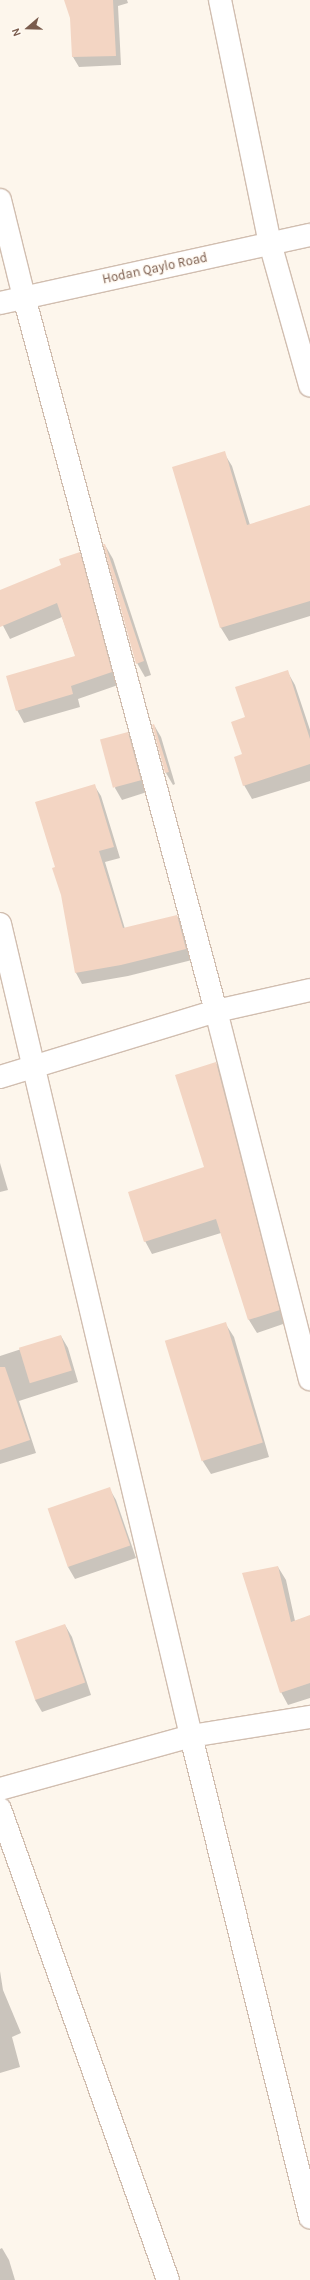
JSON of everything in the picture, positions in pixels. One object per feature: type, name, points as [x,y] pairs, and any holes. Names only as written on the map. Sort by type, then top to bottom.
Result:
[{"type":"street","points":[[220,0],[270,243],[310,385]]},
{"type":"street","points":[[0,200],[24,297],[216,1011],[310,1379]]},
{"type":"street","name":"Hodan Qaylo Road","points":[[0,303],[310,235]]},
{"type":"street","points":[[0,924],[35,1067],[191,1736],[310,2218]]},
{"type":"street","points":[[0,1077],[216,1011],[310,990]]},
{"type":"street","points":[[0,1789],[191,1736],[310,1717]]},
{"type":"street","points":[[0,1809],[168,2280]]},
{"type":"building","points":[[64,0],[113,0],[116,56],[72,57],[70,18]]},
{"type":"building","points":[[225,451],[247,525],[310,505],[310,601],[220,628],[172,467]]},
{"type":"building","points":[[103,544],[105,544],[144,661],[136,664]]},
{"type":"building","points":[[80,552],[112,672],[71,686],[73,694],[16,711],[6,676],[75,656],[57,603],[0,627],[0,590],[61,565],[59,559]]},
{"type":"building","points":[[288,670],[310,739],[310,764],[243,786],[234,757],[242,754],[231,722],[245,717],[235,687]]},
{"type":"building","points":[[154,724],[169,772],[165,773],[152,725]]},
{"type":"building","points":[[128,732],[141,780],[113,788],[100,740]]},
{"type":"building","points":[[95,784],[114,847],[99,851],[123,928],[177,915],[186,949],[121,965],[75,973],[61,895],[52,868],[55,867],[35,802]]},
{"type":"building","points":[[216,1062],[280,1310],[248,1320],[216,1219],[144,1242],[128,1192],[204,1167],[175,1075]]},
{"type":"building","points":[[226,1322],[263,1442],[202,1461],[165,1341]]},
{"type":"building","points":[[61,1335],[72,1370],[30,1383],[19,1348]]},
{"type":"building","points":[[0,1367],[5,1367],[30,1440],[0,1450]]},
{"type":"building","points":[[110,1487],[130,1546],[68,1567],[48,1508]]},
{"type":"building","points":[[278,1566],[291,1622],[310,1615],[310,1683],[280,1693],[242,1573]]},
{"type":"building","points":[[65,1624],[85,1683],[35,1700],[15,1641]]}]
